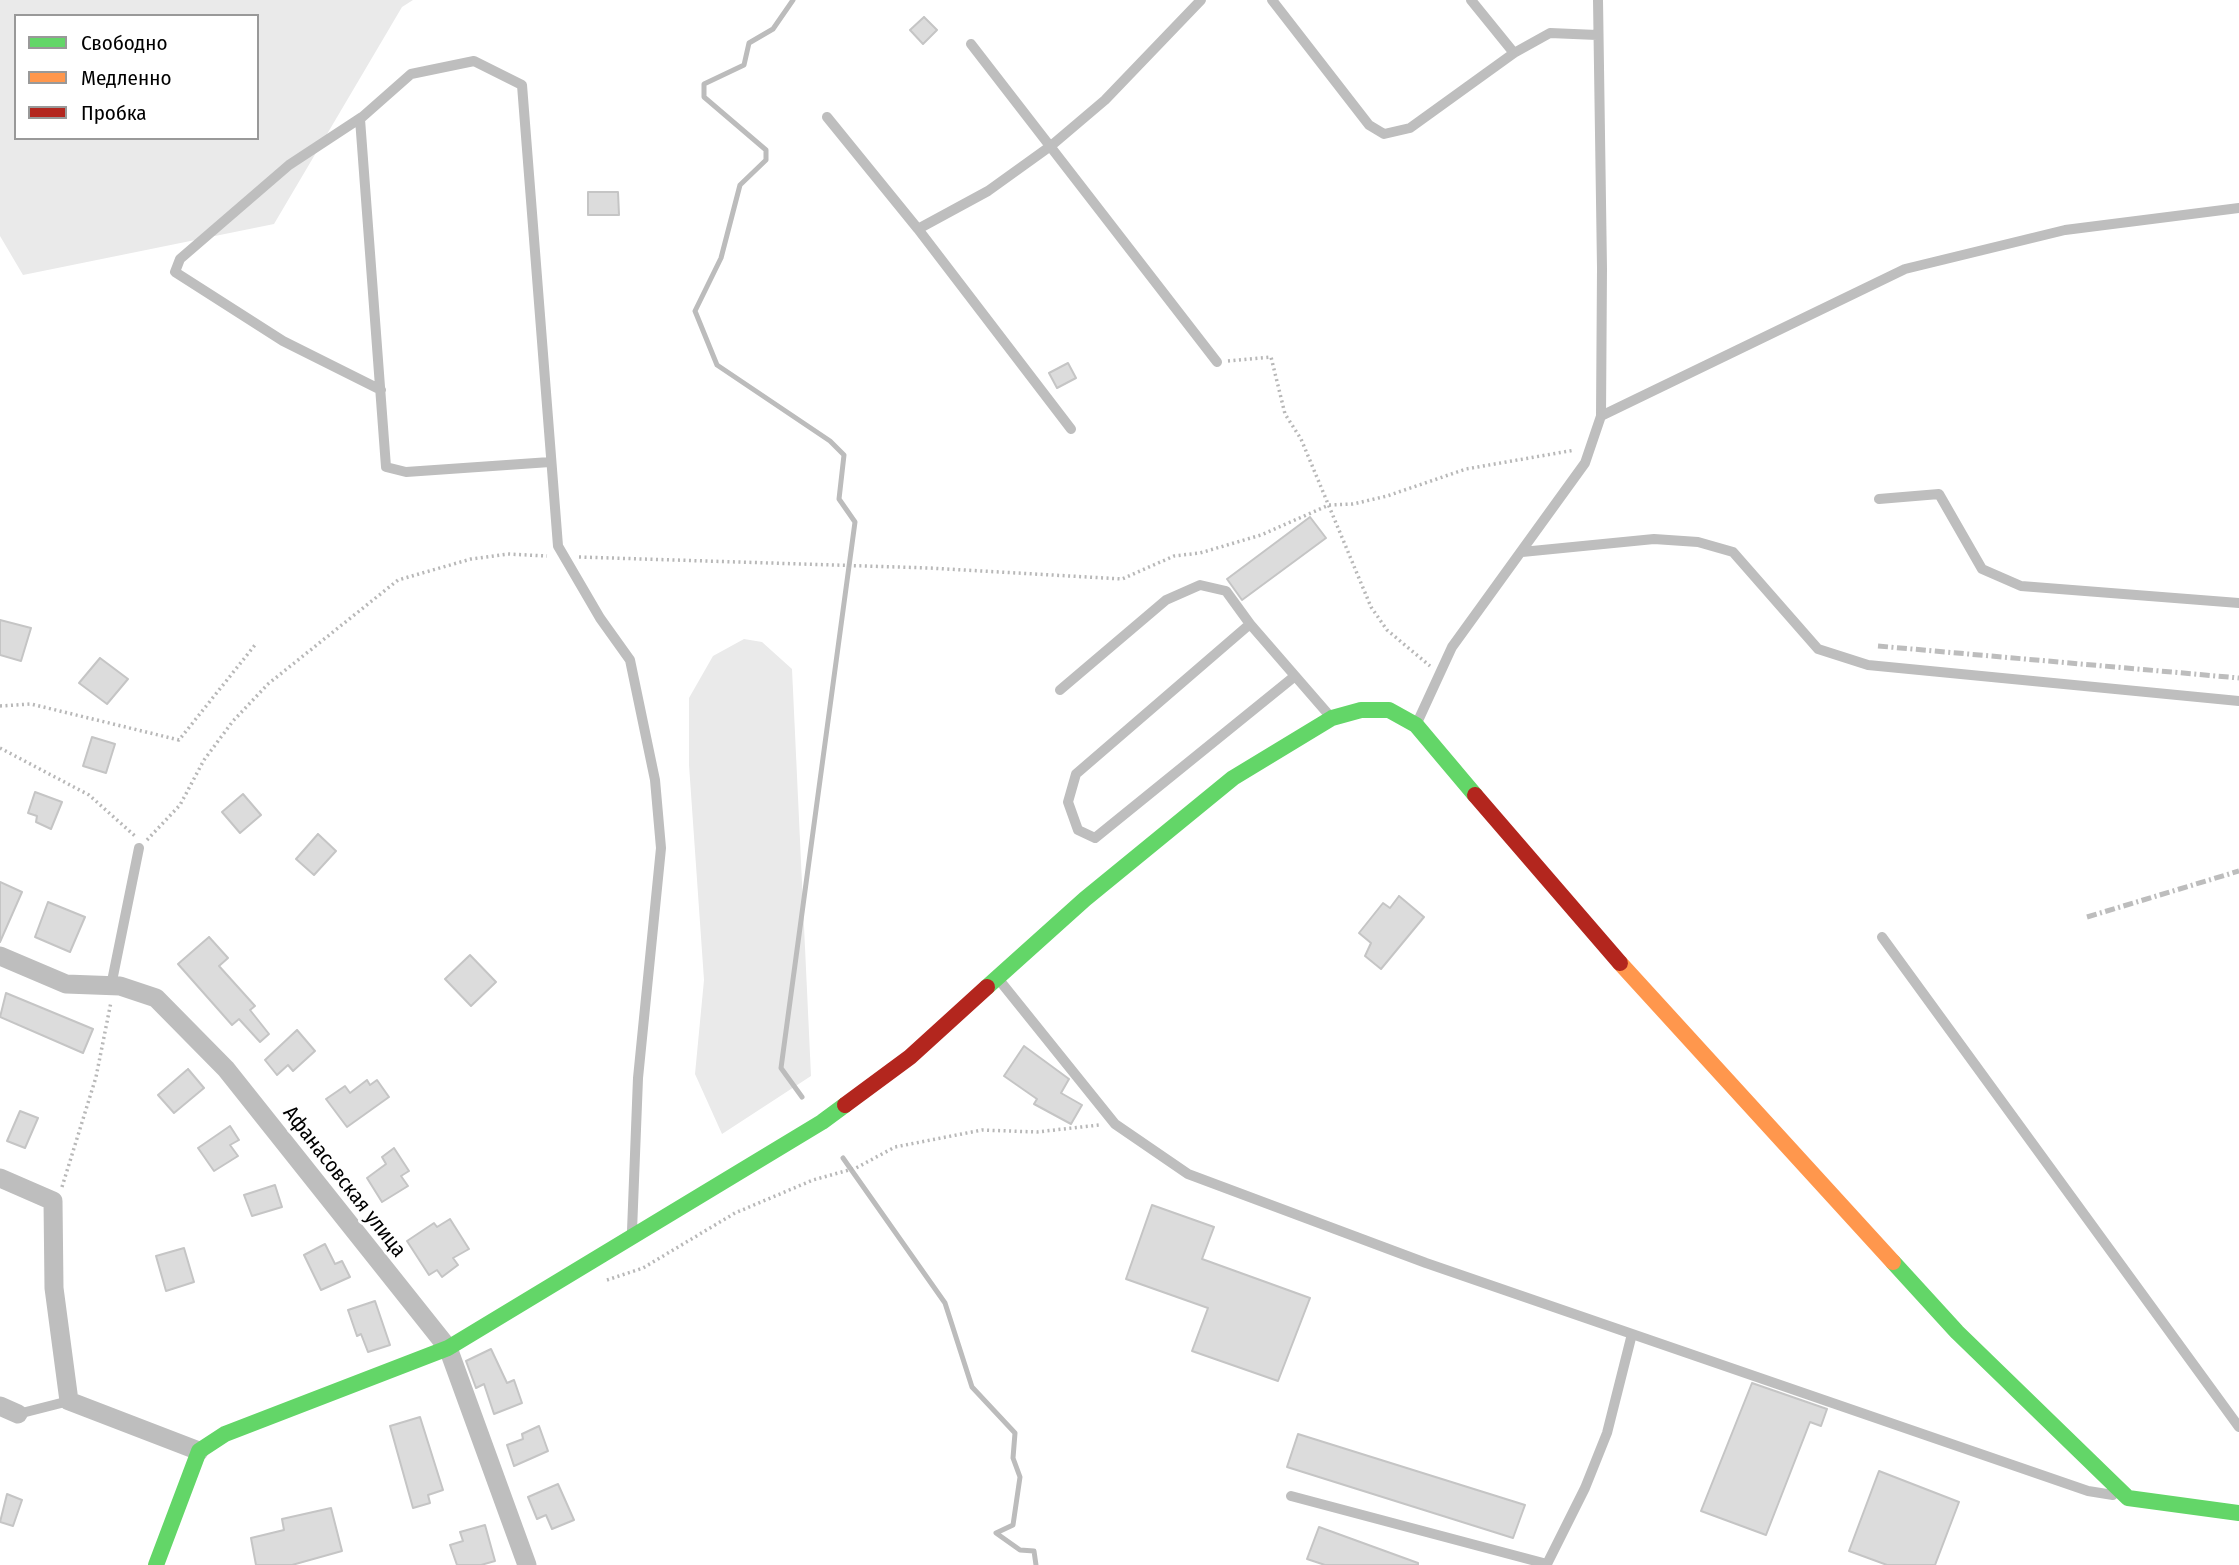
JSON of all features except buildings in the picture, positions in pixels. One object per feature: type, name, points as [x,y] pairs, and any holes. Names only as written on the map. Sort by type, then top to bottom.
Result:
[{"type":"street","points":[[156,1565],[199,1451],[225,1434],[448,1348],[822,1122],[910,1057],[1085,898],[1233,778],[1332,718],[1361,710],[1389,710],[1416,725],[1584,924],[1957,1332],[2128,1498],[2239,1513]]},
{"type":"street","name":"Афанасовская улица","points":[[0,956],[66,984],[111,986],[141,991],[156,998],[218,1060],[448,1348],[527,1565]]},
{"type":"street","points":[[0,1178],[53,1201],[54,1288],[69,1401],[199,1451]]},
{"type":"lane","points":[[918,229],[988,191],[1052,145],[1105,100],[1201,0]]},
{"type":"lane","points":[[1272,0],[1369,125],[1384,134],[1410,128],[1514,52],[1550,33],[1597,35]]},
{"type":"lane","points":[[1471,0],[1514,52]]},
{"type":"lane","points":[[1416,725],[1452,647],[1585,463],[1601,416],[1598,0]]},
{"type":"lane","points":[[971,44],[1052,145],[1217,362]]},
{"type":"lane","points":[[550,461],[406,472],[386,467],[360,119],[411,74],[474,61],[522,85],[550,461],[554,529],[562,556],[630,660],[654,780],[661,848],[638,1078],[632,1238]]},
{"type":"lane","points":[[367,114],[289,165],[180,259],[175,272],[283,341],[381,390]]},
{"type":"lane","points":[[827,117],[918,229],[1070,429]]},
{"type":"lane","points":[[1601,416],[1905,269],[2066,230],[2239,208]]},
{"type":"lane","points":[[1879,499],[1940,494],[1982,569],[2021,586],[2239,603]]},
{"type":"lane","points":[[1522,552],[1654,539],[1698,542],[1733,552],[1818,649],[1868,665],[2239,701]]},
{"type":"lane","points":[[1060,690],[1166,600],[1200,585],[1226,591],[1250,624],[1332,718]]},
{"type":"lane","points":[[1250,624],[1076,774],[1068,802],[1078,830],[1095,838],[1296,676]]},
{"type":"lane","points":[[111,986],[139,848]]},
{"type":"lane","points":[[1882,937],[2239,1427]]},
{"type":"lane","points":[[998,978],[1115,1124],[1188,1174],[1426,1263],[2088,1491],[2128,1498]]},
{"type":"lane","points":[[1291,1496],[1546,1564],[1585,1488],[1606,1433],[1632,1334]]},
{"type":"lane","points":[[9,1410],[69,1401]]},
{"type":"path","points":[[1217,362],[1271,357],[1285,414],[1301,439],[1311,469],[1329,505],[1341,540],[1371,607],[1387,630],[1440,674]]},
{"type":"path","points":[[0,748],[89,795],[134,834],[139,848],[180,805],[205,760],[233,720],[260,693],[398,580],[438,567],[496,555],[562,556],[916,568],[1122,579],[1174,556],[1200,553],[1261,535],[1329,505],[1353,504],[1387,496],[1466,469],[1590,448]]},
{"type":"path","points":[[0,706],[31,704],[179,740],[255,645]]},
{"type":"path","points":[[53,1201],[64,1183],[93,1089],[111,1014],[111,986]]},
{"type":"path","points":[[573,1273],[582,1281],[597,1282],[643,1268],[735,1213],[813,1180],[856,1168],[895,1147],[982,1130],[1037,1132],[1115,1124]]},
{"type":"shaded area","points":[[0,0],[413,0],[402,7],[274,224],[23,275],[0,236]]},
{"type":"shaded area","points":[[744,639],[762,642],[792,669],[811,1076],[722,1134],[695,1074],[704,980],[689,765],[689,698],[713,656]]},
{"type":"waterway","points":[[793,0],[773,29],[749,43],[744,65],[704,84],[704,97],[766,150],[766,160],[740,185],[721,258],[695,311],[717,365],[830,441],[844,455],[839,499],[855,522],[781,1068],[802,1097]]},
{"type":"waterway","points":[[843,1158],[945,1303],[972,1387],[1015,1433],[1013,1458],[1020,1477],[1013,1525],[996,1533],[1020,1550],[1034,1551],[1036,1565]]},
{"type":"railway","points":[[1878,646],[2239,678]]},
{"type":"railway","points":[[2087,917],[2239,871]]},
{"type":"traffic: fast","points":[[987,987],[1085,899],[1233,778],[1332,718],[1361,710],[1389,710],[1416,725],[1475,795]]},
{"type":"traffic: fast","points":[[156,1565],[199,1451],[225,1434],[448,1348],[822,1122],[845,1105]]},
{"type":"traffic: fast","points":[[1893,1262],[1957,1332],[2128,1498],[2239,1513]]},
{"type":"traffic: slow","points":[[1620,963],[1893,1262]]},
{"type":"traffic: jam","points":[[1475,795],[1620,963]]},
{"type":"traffic: jam","points":[[845,1105],[910,1057],[987,987]]}]
